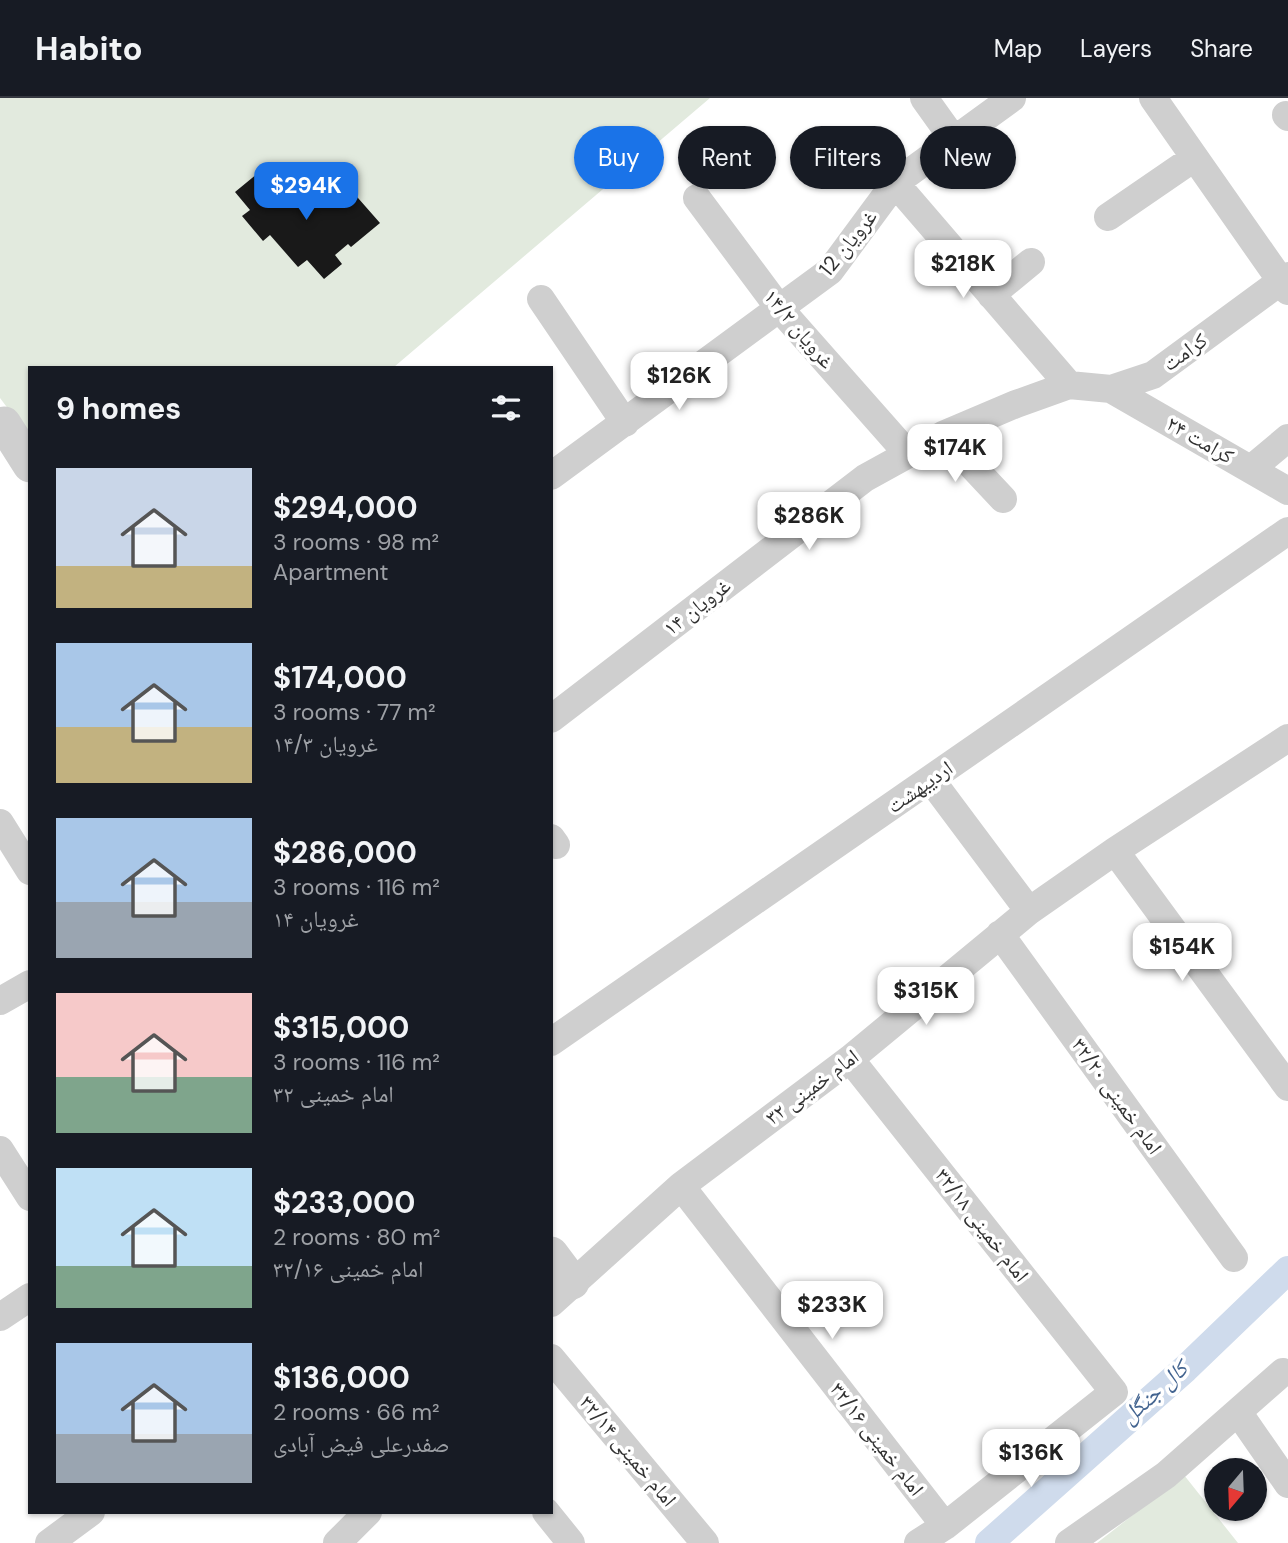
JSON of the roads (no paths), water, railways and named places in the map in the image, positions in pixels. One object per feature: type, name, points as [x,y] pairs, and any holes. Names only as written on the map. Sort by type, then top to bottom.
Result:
[{"type":"street","points":[[924,98],[944,126]]},
{"type":"street","name":"غرویان 12","points":[[973,126],[1012,98]]},
{"type":"street","points":[[1153,98],[1285,283]]},
{"type":"street","points":[[1108,217],[1194,158]]},
{"type":"street","name":"غرویان 12","points":[[553,475],[830,271],[890,189]]},
{"type":"street","points":[[899,189],[1069,385]]},
{"type":"street","name":"غرویان ۱۴/۲","points":[[697,198],[779,308],[908,454]]},
{"type":"street","points":[[991,295],[1031,262]]},
{"type":"street","name":"کرامت","points":[[1069,385],[1111,389],[1153,375],[1285,283]]},
{"type":"street","points":[[541,299],[625,423]]},
{"type":"street","name":"غرویان ۱۴","points":[[553,717],[865,478],[943,435],[1069,385]]},
{"type":"street","name":"کرامت ۲۴","points":[[1111,389],[1288,491]]},
{"type":"street","points":[[0,428],[4,424],[28,462]]},
{"type":"street","points":[[943,435],[1003,499]]},
{"type":"street","points":[[1251,469],[1288,438]]},
{"type":"street","name":"اردیبهشت","points":[[553,1041],[1288,531]]},
{"type":"street","name":"امام خمینی ۳۲","points":[[561,1292],[681,1186],[850,1059],[1029,911],[1115,850],[1288,738]]},
{"type":"street","points":[[931,779],[1029,911]]},
{"type":"street","points":[[0,822],[28,868]]},
{"type":"street","points":[[1115,850],[1288,1087]]},
{"type":"street","name":"امام خمینی ۳۲/۲۰","points":[[1000,934],[1234,1258]]},
{"type":"street","points":[[0,1001],[28,985]]},
{"type":"street","name":"امام خمینی ۳۲/۱۸","points":[[850,1059],[1114,1392],[945,1526]]},
{"type":"street","points":[[0,1150],[28,1194]]},
{"type":"street","name":"امام خمینی ۳۲/۱۶","points":[[681,1186],[945,1526]]},
{"type":"street","points":[[553,1262],[561,1292]]},
{"type":"street","points":[[0,1317],[28,1298]]},
{"type":"street","name":"امام خمینی ۳۲/۱۴","points":[[553,1360],[705,1543]]},
{"type":"street","points":[[1069,1543],[1166,1475],[1283,1372]]},
{"type":"street","points":[[1237,1412],[1288,1484]]},
{"type":"street","points":[[48,1543],[88,1514]]},
{"type":"street","points":[[548,1514],[571,1543]]},
{"type":"street","points":[[918,1543],[945,1526]]},
{"type":"waterway","name":"کال جنگل","points":[[989,1543],[1185,1369],[1288,1270]]}]
